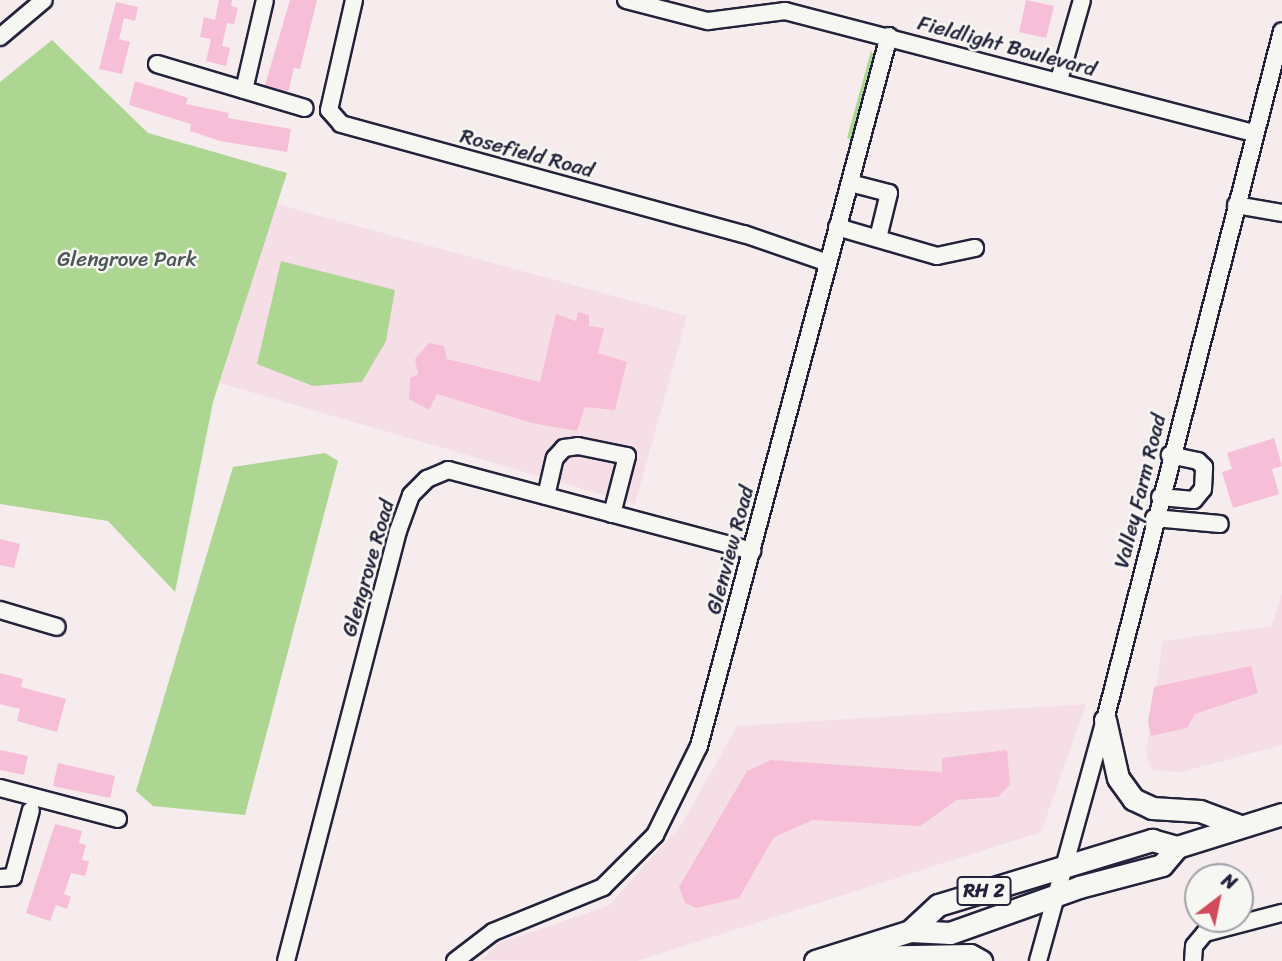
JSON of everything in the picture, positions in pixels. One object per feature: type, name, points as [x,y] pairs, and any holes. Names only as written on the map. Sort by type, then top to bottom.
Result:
[{"type":"main road","points":[[1105,720],[1118,778],[1133,799],[1152,808],[1200,811],[1240,826]]},
{"type":"main road","name":"RH 2","points":[[816,961],[910,931],[950,933],[1058,894],[1162,865],[1177,847],[1282,814]]},
{"type":"main road","name":"RH 2","points":[[910,931],[938,905],[1152,840],[1177,847]]},
{"type":"main road","points":[[816,961],[901,953],[970,955],[981,961]]},
{"type":"street","points":[[0,37],[44,0]]},
{"type":"street","points":[[244,90],[265,0]]},
{"type":"street","name":"Rosefield Road","points":[[354,0],[329,110],[341,124],[744,234],[828,263]]},
{"type":"street","name":"Fieldlight Boulevard","points":[[626,0],[648,3],[708,21],[785,11],[1059,80],[1254,133]]},
{"type":"street","points":[[1059,80],[1082,0]]},
{"type":"street","name":"Valley Farm Road","points":[[1038,961],[1105,720],[1170,455],[1282,31]]},
{"type":"street","name":"Glenview Road","points":[[455,961],[493,932],[603,887],[655,835],[699,746],[889,36]]},
{"type":"street","points":[[157,64],[305,108]]},
{"type":"street","points":[[850,183],[889,193],[878,238]]},
{"type":"street","points":[[1236,205],[1282,213]]},
{"type":"street","points":[[837,226],[937,256],[975,248]]},
{"type":"street","points":[[546,496],[555,458],[564,448],[578,446],[627,456],[612,514]]},
{"type":"street","points":[[1160,497],[1194,500],[1203,489],[1204,467],[1198,461],[1170,455]]},
{"type":"street","name":"Glengrove Road","points":[[286,961],[411,495],[427,479],[448,470],[752,551]]},
{"type":"street","points":[[1154,518],[1220,524]]},
{"type":"street","points":[[0,610],[57,627]]},
{"type":"street","points":[[0,788],[118,818]]},
{"type":"street","points":[[0,878],[13,877],[31,810]]},
{"type":"street","points":[[1193,961],[1194,946],[1205,933],[1282,913]]},
{"type":"shaded area","points":[[276,204],[687,316],[635,504],[220,383]]},
{"type":"shaded area","points":[[1282,593],[1282,745],[1182,772],[1151,770],[1146,752],[1163,641],[1272,626]]},
{"type":"shaded area","points":[[1086,704],[1041,832],[637,961],[482,960],[498,943],[608,906],[682,824],[737,726]]},
{"type":"green space","name":"Glengrove Park","points":[[52,40],[148,133],[287,173],[213,402],[175,592],[108,521],[0,504],[0,82]]},
{"type":"green space","points":[[871,51],[875,58],[852,140],[847,138]]},
{"type":"green space","points":[[281,261],[395,290],[386,341],[362,382],[313,386],[257,364]]},
{"type":"green space","points":[[325,453],[338,461],[245,815],[153,806],[136,791],[233,467]]},
{"type":"building","points":[[219,0],[232,0],[231,6],[238,8],[234,24],[227,23],[222,46],[230,48],[226,66],[206,61],[211,39],[200,37],[204,17],[215,20]]},
{"type":"building","points":[[290,0],[317,0],[300,69],[294,68],[288,92],[265,85]]},
{"type":"building","points":[[1026,0],[1054,6],[1046,38],[1019,32]]},
{"type":"building","points":[[116,2],[138,7],[135,21],[124,18],[119,39],[130,42],[122,74],[99,69]]},
{"type":"building","points":[[135,81],[188,98],[186,104],[229,113],[228,118],[291,129],[287,152],[220,141],[190,131],[191,124],[129,105]]},
{"type":"building","points":[[578,312],[589,315],[589,326],[604,328],[598,353],[627,362],[615,410],[585,407],[577,431],[532,423],[437,394],[429,410],[409,399],[410,378],[418,374],[415,359],[429,343],[444,346],[447,359],[540,382],[556,314],[576,321]]},
{"type":"building","points":[[1274,438],[1282,466],[1272,469],[1279,494],[1233,508],[1222,472],[1232,469],[1227,453]]},
{"type":"building","points":[[0,539],[20,544],[14,568],[0,565]]},
{"type":"building","points":[[1251,666],[1258,693],[1195,714],[1187,728],[1151,736],[1148,722],[1154,687]]},
{"type":"building","points":[[0,673],[23,679],[21,687],[66,699],[57,732],[17,721],[20,709],[0,704]]},
{"type":"building","points":[[0,750],[28,756],[24,775],[0,770]]},
{"type":"building","points":[[1007,750],[1010,785],[998,797],[957,800],[920,826],[813,820],[774,837],[739,898],[696,908],[685,903],[679,887],[747,771],[771,760],[942,772],[942,758]]},
{"type":"building","points":[[58,763],[115,776],[110,798],[53,786]]},
{"type":"building","points":[[55,824],[82,831],[79,843],[86,845],[82,860],[89,861],[85,876],[71,873],[64,894],[71,897],[67,909],[56,905],[50,921],[26,913]]}]
